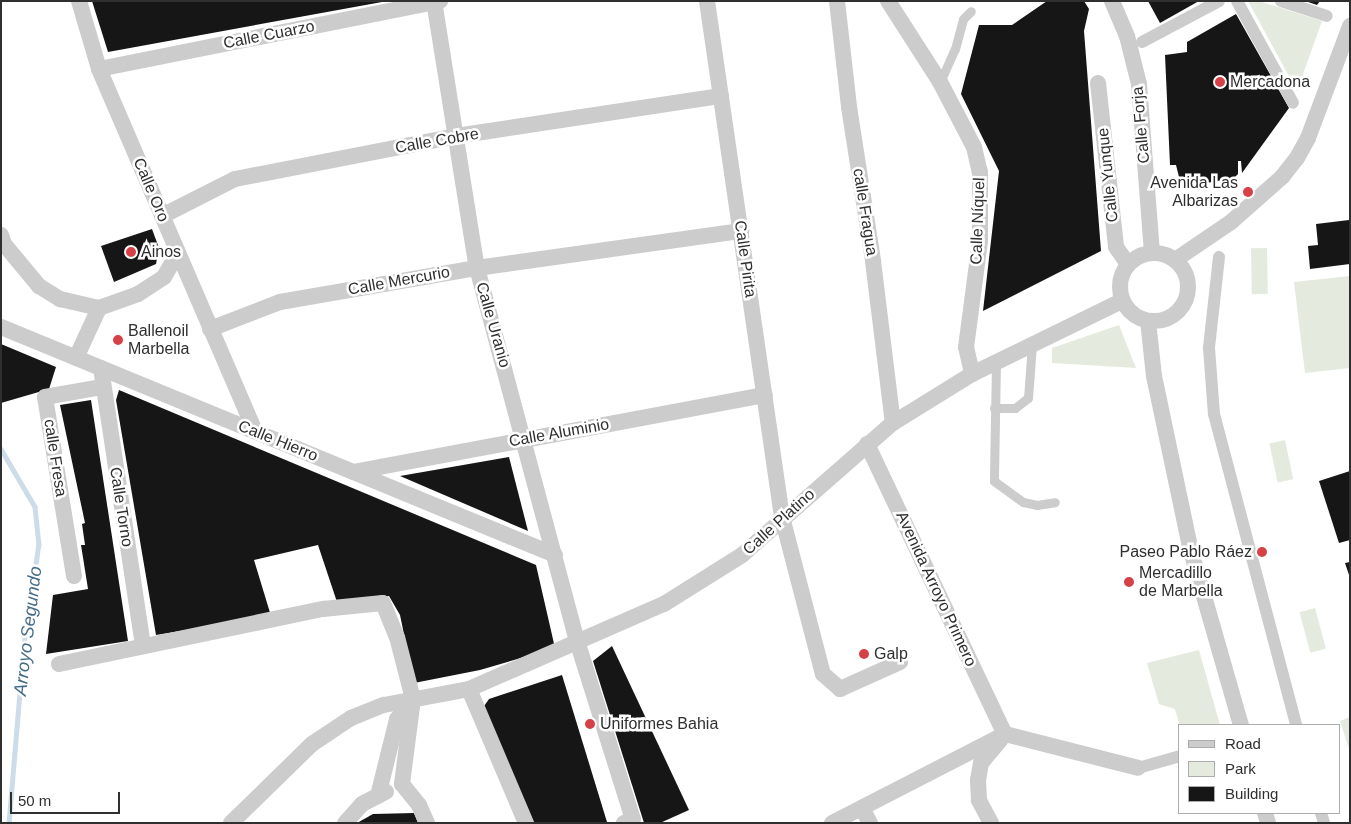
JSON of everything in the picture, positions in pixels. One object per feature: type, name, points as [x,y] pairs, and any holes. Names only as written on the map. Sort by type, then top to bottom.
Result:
[{"type":"street","name":"Calle Oro","points":[[79,1],[99,69],[255,431]]},
{"type":"street","name":"Calle Pirita","points":[[707,1],[782,517],[823,674],[840,689],[900,662]]},
{"type":"street","name":"calle Fragua","points":[[838,1],[849,107],[873,261],[893,423]]},
{"type":"street","name":"Calle Níquel","points":[[888,1],[940,82],[974,147],[980,172],[980,241],[966,347],[972,374]]},
{"type":"street","name":"Calle Forja","points":[[1112,1],[1127,36],[1139,84],[1152,253]]},
{"type":"street","points":[[1142,42],[1219,1]]},
{"type":"street","points":[[1237,1],[1293,103]]},
{"type":"street","points":[[1280,1],[1327,16]]},
{"type":"street","name":"Calle Cuarzo","points":[[99,69],[436,2]]},
{"type":"street","name":"Calle Uranio","points":[[436,2],[477,268],[525,439],[578,644],[633,819],[624,823]]},
{"type":"street","points":[[1175,260],[1231,222],[1282,177],[1297,158],[1308,138],[1350,26]]},
{"type":"street","name":"Calle Yunque","points":[[1098,83],[1116,247],[1128,264]]},
{"type":"street","name":"Calle Cobre","points":[[162,216],[234,179],[456,136],[721,96]]},
{"type":"street","name":"Calle Mercurio","points":[[210,329],[280,302],[477,268],[741,231]]},
{"type":"street","points":[[1,235],[4,244],[39,286],[60,299],[98,308],[138,294],[164,277],[178,253]]},
{"type":"street","points":[[1152,253],[1175,260],[1187,278],[1186,301],[1174,315],[1148,321],[1135,316],[1122,302],[1120,282],[1128,264],[1152,253]]},
{"type":"street","points":[[1219,257],[1210,348],[1214,414],[1296,724]]},
{"type":"street","name":"Calle Platino","points":[[231,823],[312,744],[352,718],[413,698],[469,689],[578,644],[664,604],[742,555],[782,517],[893,423],[972,374],[1122,302]]},
{"type":"street","points":[[76,358],[98,308]]},
{"type":"street","points":[[1148,321],[1154,376],[1192,551],[1241,724]]},
{"type":"street","name":"Calle Hierro","points":[[1,327],[555,555]]},
{"type":"street","name":"Calle Torno","points":[[100,368],[101,387],[144,646]]},
{"type":"street","name":"calle Fresa","points":[[74,576],[45,397],[101,387]]},
{"type":"street","name":"Calle Aluminio","points":[[353,472],[765,395]]},
{"type":"street","name":"Avenida Arroyo Primero","points":[[868,444],[1005,734]]},
{"type":"street","points":[[59,664],[323,609],[383,603],[397,637],[413,698],[402,784],[419,805],[427,823]]},
{"type":"street","points":[[469,689],[526,823]]},
{"type":"street","points":[[378,796],[397,719],[413,698]]},
{"type":"street","points":[[990,823],[979,800],[978,780],[981,762],[1005,734]]},
{"type":"street","points":[[832,823],[1005,734],[1138,768],[1178,757]]},
{"type":"street","points":[[345,823],[362,804],[402,784]]},
{"type":"street","points":[[862,808],[870,823]]},
{"type":"lane","points":[[940,82],[955,50],[963,19],[971,11]]},
{"type":"lane","points":[[994,408],[1015,408],[1028,398],[1032,345]]},
{"type":"lane","points":[[996,362],[994,481],[1023,502],[1037,505],[1055,502]]},
{"type":"green space","points":[[1248,1],[1259,1],[1322,21],[1297,91]]},
{"type":"green space","points":[[1251,248],[1267,248],[1268,294],[1252,294]]},
{"type":"green space","points":[[1350,276],[1350,368],[1305,373],[1294,282]]},
{"type":"green space","points":[[1119,325],[1136,368],[1052,363],[1052,348]]},
{"type":"green space","points":[[1285,440],[1293,479],[1278,482],[1269,443]]},
{"type":"green space","points":[[1315,608],[1326,649],[1310,653],[1300,612]]},
{"type":"green space","points":[[1199,650],[1220,724],[1179,724],[1175,709],[1159,704],[1147,663]]},
{"type":"green space","points":[[1350,717],[1350,752],[1341,724],[1340,721]]},
{"type":"building","points":[[92,1],[382,1],[382,2],[108,52]]},
{"type":"building","points":[[1047,1],[1084,1],[1089,9],[1084,31],[1101,251],[983,311],[999,171],[961,94],[979,25],[1012,25]]},
{"type":"building","points":[[1148,1],[1199,1],[1160,23]]},
{"type":"building","points":[[1305,1],[1320,1],[1317,5]]},
{"type":"building","name":"Mercadona","points":[[1236,14],[1289,108],[1242,173],[1241,161],[1238,161],[1238,174],[1234,178],[1195,185],[1194,181],[1180,181],[1176,165],[1170,165],[1165,55],[1187,52],[1187,42]]},
{"type":"building","points":[[1349,220],[1350,264],[1310,269],[1308,246],[1318,245],[1316,224]]},
{"type":"building","name":"Ainos","points":[[152,229],[159,248],[156,264],[114,282],[101,246]]},
{"type":"building","points":[[1,344],[56,367],[49,389],[1,403]]},
{"type":"building","points":[[119,390],[536,565],[555,648],[480,670],[414,683],[400,615],[389,596],[338,605],[318,545],[254,560],[271,616],[156,635],[116,400]]},
{"type":"building","points":[[91,400],[128,641],[46,654],[53,595],[88,589],[81,545],[85,545],[82,524],[85,523],[60,405]]},
{"type":"building","points":[[509,457],[528,531],[400,476]]},
{"type":"building","points":[[1350,471],[1350,540],[1339,543],[1319,481]]},
{"type":"building","points":[[1350,562],[1350,575],[1349,575],[1345,563]]},
{"type":"building","points":[[612,646],[689,810],[660,823],[644,823],[593,661]]},
{"type":"building","points":[[562,675],[607,822],[604,823],[534,823],[482,709],[489,699]]},
{"type":"building","points":[[414,813],[418,823],[357,823],[373,814]]},
{"type":"waterway","name":"Arroyo Segundo","points":[[1,449],[35,507],[39,544],[24,645],[9,823]]},
{"type":"place","name":"Mercadona","points":[[1220,82]]},
{"type":"place","name":"Avenida Las Albarizas","points":[[1248,192]]},
{"type":"place","name":"Ainos","points":[[131,252]]},
{"type":"place","name":"Ballenoil Marbella","points":[[118,340]]},
{"type":"place","name":"Paseo Pablo Ráez","points":[[1262,552]]},
{"type":"place","name":"Mercadillo de Marbella","points":[[1129,582]]},
{"type":"place","name":"Galp","points":[[864,654]]},
{"type":"place","name":"Uniformes Bahia","points":[[590,724]]}]
